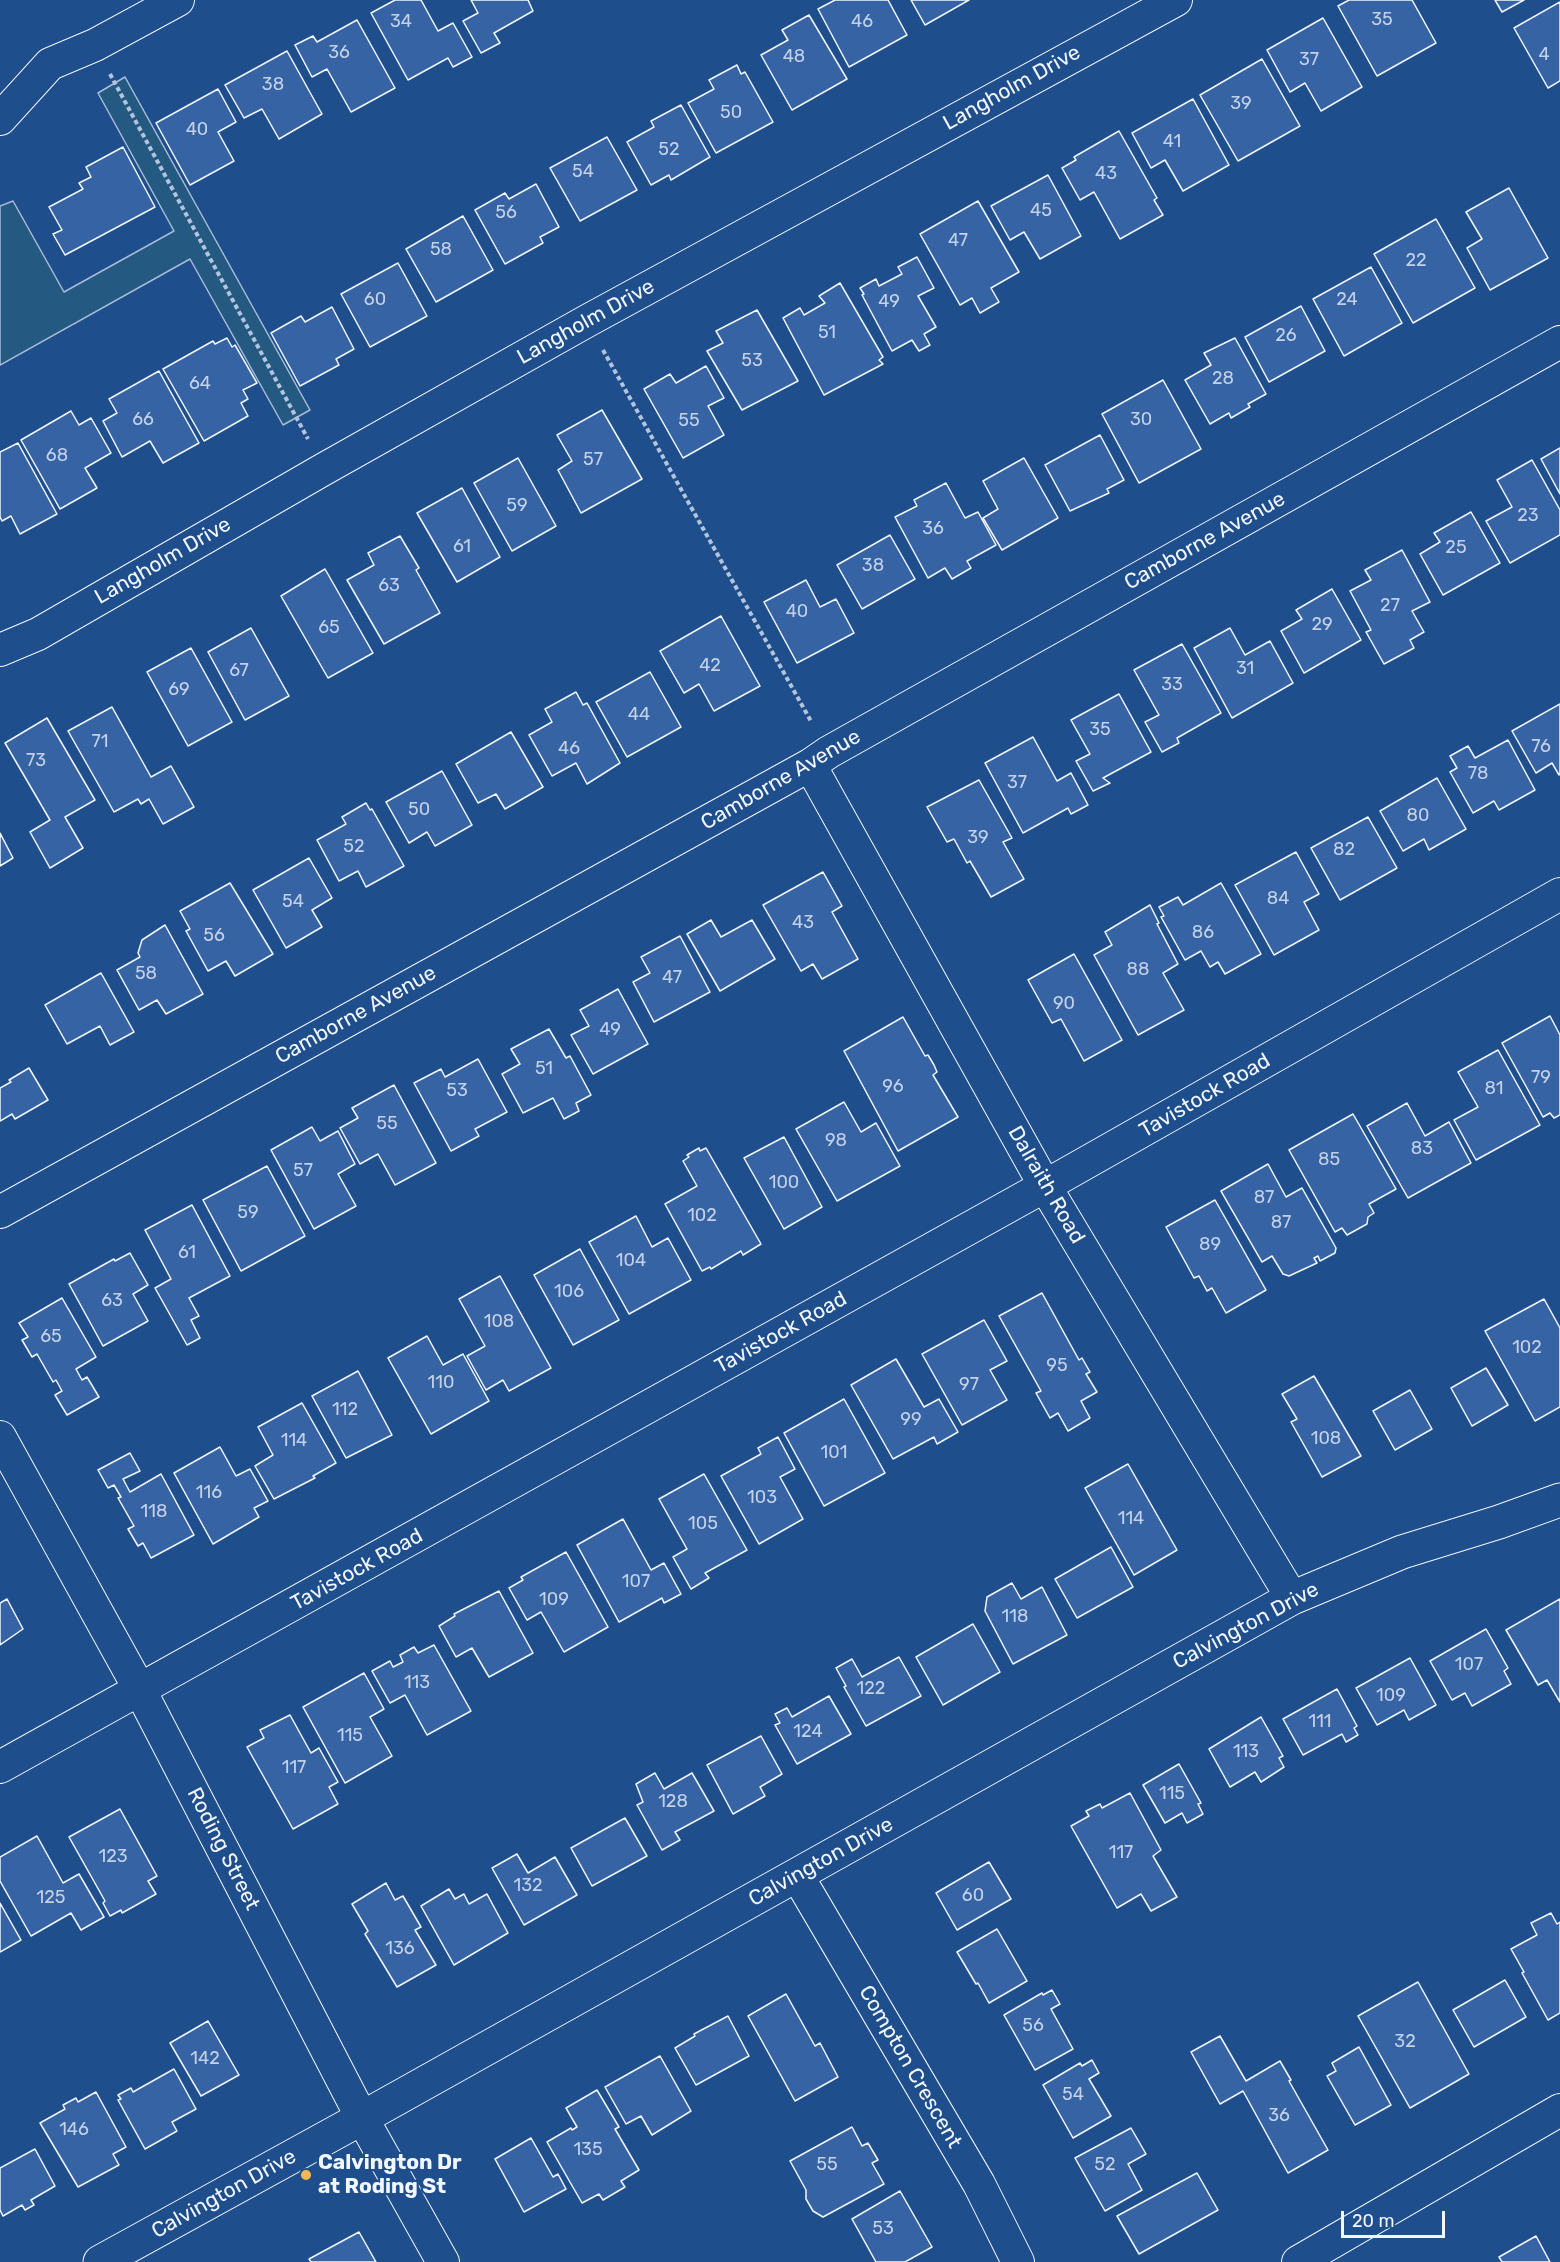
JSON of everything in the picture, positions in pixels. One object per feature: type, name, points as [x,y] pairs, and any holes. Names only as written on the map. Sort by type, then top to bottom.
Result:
[{"type":"street","points":[[0,119],[50,64],[94,45],[178,0]]},
{"type":"street","name":"Langholm Drive","points":[[0,650],[38,634],[324,469],[1138,8],[1176,0]]},
{"type":"street","name":"Camborne Avenue","points":[[0,1212],[820,759],[1560,342]]},
{"type":"street","name":"Dalraith Road","points":[[820,759],[1046,1186],[1292,1598]]},
{"type":"street","name":"Tavistock Road","points":[[0,1767],[1046,1186],[1560,894]]},
{"type":"street","name":"Roding Street","points":[[0,1437],[140,1690],[362,2118],[443,2262]]},
{"type":"street","name":"Calvington Drive","points":[[100,2262],[1292,1598],[1402,1552],[1499,1522],[1560,1500]]},
{"type":"street","name":"Compton Crescent","points":[[797,1875],[979,2184],[1018,2262]]},
{"type":"street","points":[[1298,2262],[1560,2110]]},
{"type":"path","points":[[94,45],[324,469]]},
{"type":"path","points":[[587,321],[820,759]]},
{"type":"shaded area","points":[[125,77],[310,410],[283,425],[190,259],[0,365],[0,206],[13,201],[64,292],[174,231],[98,93]]},
{"type":"building","points":[[395,0],[421,0],[438,31],[453,23],[472,57],[453,67],[448,58],[408,80],[371,13]]},
{"type":"building","points":[[471,0],[528,0],[533,11],[494,33],[500,43],[481,53],[463,21],[478,13]]},
{"type":"building","points":[[835,0],[888,0],[907,35],[849,67],[818,9]]},
{"type":"building","points":[[911,0],[969,0],[925,25]]},
{"type":"building","points":[[1349,0],[1412,0],[1436,43],[1377,76],[1338,6]]},
{"type":"building","points":[[1495,0],[1524,0],[1502,12]]},
{"type":"building","points":[[1560,2],[1560,81],[1548,88],[1514,28]]},
{"type":"building","points":[[809,15],[847,79],[792,110],[761,55],[788,40],[782,30]]},
{"type":"building","points":[[1323,18],[1362,87],[1321,111],[1305,83],[1290,92],[1267,50]]},
{"type":"building","points":[[357,20],[395,88],[351,112],[327,69],[312,77],[295,45],[313,36],[317,42]]},
{"type":"building","points":[[287,51],[322,114],[279,139],[262,109],[244,118],[225,85]]},
{"type":"building","points":[[1262,59],[1300,126],[1238,161],[1200,95]]},
{"type":"building","points":[[737,65],[741,74],[745,72],[773,122],[716,153],[688,103],[714,89],[709,80]]},
{"type":"building","points":[[218,89],[236,122],[218,132],[234,161],[190,185],[156,123]]},
{"type":"building","points":[[1193,99],[1229,165],[1183,191],[1165,160],[1151,168],[1132,133]]},
{"type":"building","points":[[681,105],[710,157],[671,180],[669,175],[651,185],[627,142],[654,127],[651,121]]},
{"type":"building","points":[[1119,131],[1157,198],[1154,200],[1163,215],[1120,239],[1094,192],[1080,200],[1062,168],[1076,160],[1074,157]]},
{"type":"building","points":[[607,137],[637,190],[580,221],[550,168]]},
{"type":"building","points":[[123,147],[155,207],[65,255],[53,234],[62,230],[49,207],[83,189],[79,183],[91,177],[86,167]]},
{"type":"building","points":[[1048,175],[1081,236],[1040,259],[1024,232],[1010,240],[991,206]]},
{"type":"building","points":[[536,184],[559,227],[540,237],[543,243],[505,264],[475,210],[505,193],[509,199]]},
{"type":"building","points":[[1509,188],[1548,258],[1490,290],[1467,248],[1482,239],[1466,212]]},
{"type":"building","points":[[978,201],[1019,272],[991,288],[999,302],[980,313],[972,298],[960,305],[920,234]]},
{"type":"building","points":[[463,216],[493,270],[436,302],[406,249]]},
{"type":"building","points":[[1436,219],[1475,288],[1413,323],[1374,254]]},
{"type":"building","points":[[917,257],[934,288],[918,296],[936,327],[924,334],[930,345],[919,351],[912,340],[892,351],[860,288],[876,279],[879,286],[902,274],[898,267]]},
{"type":"building","points":[[398,263],[427,316],[370,347],[341,294]]},
{"type":"building","points":[[1371,267],[1402,323],[1344,356],[1313,299]]},
{"type":"building","points":[[840,283],[883,357],[879,360],[883,364],[824,395],[783,318],[800,308],[804,315],[825,303],[819,296]]},
{"type":"building","points":[[1301,306],[1325,351],[1269,382],[1245,337]]},
{"type":"building","points":[[332,307],[354,349],[336,359],[339,365],[300,386],[271,333],[301,316],[305,322]]},
{"type":"building","points":[[757,310],[798,381],[742,410],[707,351],[723,343],[716,331]]},
{"type":"building","points":[[227,338],[232,347],[235,345],[257,383],[243,390],[248,399],[241,403],[248,416],[204,441],[163,369],[213,341],[215,344]]},
{"type":"building","points":[[1235,338],[1266,394],[1248,404],[1250,407],[1231,418],[1229,413],[1210,424],[1185,380],[1211,365],[1204,353]]},
{"type":"building","points":[[706,366],[724,398],[708,406],[724,435],[683,458],[644,389],[670,374],[676,383]]},
{"type":"building","points":[[159,371],[199,443],[163,463],[150,441],[122,457],[103,421],[117,413],[109,399]]},
{"type":"building","points":[[1163,380],[1201,449],[1139,483],[1102,414]]},
{"type":"building","points":[[602,410],[642,479],[581,513],[558,470],[572,461],[557,435]]},
{"type":"building","points":[[71,411],[79,425],[91,418],[111,453],[85,468],[97,488],[60,509],[21,440]]},
{"type":"building","points":[[1100,435],[1124,480],[1107,489],[1109,493],[1070,511],[1045,465]]},
{"type":"building","points":[[18,443],[57,514],[20,534],[11,516],[2,521],[0,517],[0,452]]},
{"type":"building","points":[[1560,448],[1560,494],[1541,459]]},
{"type":"building","points":[[518,458],[556,526],[512,551],[474,483]]},
{"type":"building","points":[[1024,458],[1058,518],[1002,550],[983,518],[998,509],[983,481]]},
{"type":"building","points":[[1532,460],[1560,510],[1560,535],[1510,563],[1486,521],[1512,507],[1497,480]]},
{"type":"building","points":[[946,483],[965,518],[978,512],[996,545],[967,561],[971,568],[952,579],[945,568],[928,578],[895,517],[917,506],[914,500]]},
{"type":"building","points":[[462,488],[500,557],[457,582],[417,513]]},
{"type":"building","points":[[1471,512],[1500,563],[1443,595],[1420,554],[1440,542],[1434,533]]},
{"type":"building","points":[[890,535],[915,579],[862,609],[837,565]]},
{"type":"building","points":[[400,536],[419,568],[416,570],[440,613],[384,644],[347,580],[374,565],[368,553]]},
{"type":"building","points":[[1402,550],[1430,602],[1412,611],[1424,632],[1410,640],[1414,648],[1384,664],[1366,632],[1371,630],[1350,591],[1371,580],[1365,570]]},
{"type":"building","points":[[325,569],[373,653],[328,678],[281,596]]},
{"type":"building","points":[[806,580],[820,607],[836,599],[854,633],[797,663],[764,602]]},
{"type":"building","points":[[1332,589],[1361,640],[1304,673],[1281,631],[1302,619],[1296,610]]},
{"type":"building","points":[[721,616],[760,686],[714,711],[699,684],[684,693],[660,651]]},
{"type":"building","points":[[251,628],[289,696],[245,720],[208,652]]},
{"type":"building","points":[[1230,628],[1245,655],[1270,641],[1293,683],[1232,718],[1194,648]]},
{"type":"building","points":[[1182,644],[1221,713],[1177,738],[1179,743],[1162,752],[1145,722],[1159,715],[1134,670]]},
{"type":"building","points":[[191,648],[232,722],[188,746],[147,672]]},
{"type":"building","points":[[650,672],[681,727],[627,757],[596,702]]},
{"type":"building","points":[[576,692],[583,705],[587,703],[620,763],[587,784],[576,763],[552,776],[529,735],[552,722],[545,709]]},
{"type":"building","points":[[1119,694],[1151,752],[1103,778],[1110,783],[1093,791],[1076,761],[1090,754],[1071,720]]},
{"type":"building","points":[[1560,704],[1560,774],[1552,763],[1536,773],[1512,731]]},
{"type":"building","points":[[112,707],[151,777],[171,766],[194,807],[163,824],[149,799],[141,804],[138,799],[114,812],[68,731]]},
{"type":"building","points":[[47,718],[95,800],[65,817],[83,848],[50,868],[30,832],[50,820],[5,743]]},
{"type":"building","points":[[511,732],[543,787],[505,809],[496,794],[478,803],[456,764]]},
{"type":"building","points":[[1033,737],[1057,781],[1071,773],[1088,805],[1071,814],[1068,808],[1023,833],[985,763]]},
{"type":"building","points":[[1508,740],[1535,790],[1499,810],[1494,801],[1473,813],[1450,772],[1457,768],[1450,756],[1468,746],[1475,758]]},
{"type":"building","points":[[442,771],[472,825],[435,846],[427,832],[409,843],[386,802]]},
{"type":"building","points":[[1437,778],[1466,829],[1429,850],[1424,839],[1403,851],[1380,811]]},
{"type":"building","points":[[979,780],[1012,838],[1003,842],[1024,879],[991,897],[970,861],[967,863],[954,839],[947,842],[927,807]]},
{"type":"building","points":[[366,803],[370,810],[372,809],[404,866],[366,887],[358,871],[339,881],[317,840],[346,824],[342,817]]},
{"type":"building","points":[[1368,817],[1397,868],[1340,900],[1311,848]]},
{"type":"building","points":[[0,833],[13,858],[0,866]]},
{"type":"building","points":[[1296,852],[1319,894],[1304,902],[1319,930],[1274,955],[1235,885]]},
{"type":"building","points":[[309,858],[332,898],[312,910],[322,927],[286,948],[253,890]]},
{"type":"building","points":[[823,872],[842,906],[832,912],[858,959],[822,979],[813,964],[801,971],[763,905]]},
{"type":"building","points":[[230,883],[273,954],[235,976],[226,961],[208,971],[186,931],[190,929],[180,911]]},
{"type":"building","points":[[1221,883],[1261,954],[1225,974],[1218,962],[1210,967],[1201,951],[1185,960],[1161,917],[1164,916],[1159,907],[1178,897],[1183,905]]},
{"type":"building","points":[[1150,905],[1159,923],[1157,924],[1178,964],[1163,973],[1184,1010],[1138,1035],[1094,955],[1112,945],[1105,932]]},
{"type":"building","points":[[711,920],[721,937],[752,920],[775,959],[720,991],[687,934]]},
{"type":"building","points":[[165,925],[203,994],[166,1014],[157,1000],[139,1010],[117,970],[140,957],[138,953],[142,940]]},
{"type":"building","points":[[680,936],[710,992],[654,1022],[633,982],[650,973],[641,957]]},
{"type":"building","points":[[1074,954],[1122,1040],[1084,1061],[1061,1019],[1052,1023],[1028,980]]},
{"type":"building","points":[[101,973],[134,1032],[110,1045],[100,1026],[67,1044],[45,1005]]},
{"type":"building","points":[[618,989],[648,1044],[593,1074],[571,1035],[589,1026],[580,1010]]},
{"type":"building","points":[[1550,1016],[1560,1035],[1560,1115],[1554,1118],[1550,1113],[1543,1117],[1502,1043]]},
{"type":"building","points":[[903,1017],[925,1056],[928,1055],[934,1065],[937,1072],[933,1075],[958,1117],[898,1151],[844,1051]]},
{"type":"building","points":[[549,1029],[566,1058],[570,1056],[591,1095],[576,1103],[579,1111],[564,1119],[553,1098],[523,1113],[502,1074],[520,1064],[511,1049]]},
{"type":"building","points":[[1498,1050],[1540,1125],[1476,1160],[1454,1120],[1478,1107],[1458,1072]]},
{"type":"building","points":[[478,1059],[507,1112],[475,1129],[479,1136],[451,1151],[414,1083],[441,1069],[445,1077]]},
{"type":"building","points":[[29,1068],[48,1100],[15,1119],[12,1114],[0,1121],[0,1088]]},
{"type":"building","points":[[394,1085],[436,1163],[395,1185],[378,1154],[360,1164],[340,1128],[358,1118],[352,1108]]},
{"type":"building","points":[[844,1102],[861,1132],[876,1123],[900,1166],[837,1201],[796,1129]]},
{"type":"building","points":[[1407,1103],[1425,1136],[1449,1122],[1471,1163],[1408,1198],[1367,1126]]},
{"type":"building","points":[[1353,1114],[1396,1189],[1369,1204],[1374,1213],[1368,1217],[1367,1224],[1347,1235],[1342,1228],[1335,1232],[1289,1150]]},
{"type":"building","points":[[312,1127],[320,1141],[338,1131],[355,1164],[338,1174],[356,1206],[314,1229],[271,1150]]},
{"type":"building","points":[[784,1137],[822,1207],[784,1229],[744,1158]]},
{"type":"building","points":[[699,1148],[700,1151],[706,1148],[761,1244],[743,1255],[741,1251],[711,1269],[710,1267],[702,1271],[665,1204],[697,1186],[683,1161],[689,1157],[687,1155]]},
{"type":"building","points":[[1268,1164],[1286,1197],[1302,1188],[1336,1248],[1335,1253],[1320,1261],[1318,1256],[1314,1258],[1317,1263],[1289,1276],[1283,1274],[1272,1256],[1262,1262],[1221,1191]]},
{"type":"building","points":[[267,1166],[305,1236],[241,1271],[203,1200]]},
{"type":"building","points":[[1215,1200],[1266,1290],[1226,1313],[1212,1288],[1207,1291],[1199,1276],[1194,1278],[1166,1227]]},
{"type":"building","points":[[192,1205],[230,1276],[189,1298],[199,1316],[191,1320],[200,1338],[187,1345],[155,1288],[171,1279],[145,1230]]},
{"type":"building","points":[[636,1216],[652,1247],[668,1238],[691,1280],[629,1314],[589,1242]]},
{"type":"building","points":[[580,1249],[619,1320],[573,1345],[534,1275]]},
{"type":"building","points":[[130,1253],[148,1285],[133,1294],[148,1321],[103,1346],[69,1284],[114,1259],[115,1261]]},
{"type":"building","points":[[500,1276],[551,1368],[509,1391],[503,1380],[486,1390],[467,1356],[485,1346],[459,1299]]},
{"type":"building","points":[[1042,1293],[1079,1360],[1082,1358],[1090,1372],[1086,1374],[1097,1392],[1081,1401],[1090,1418],[1068,1431],[1058,1413],[1050,1418],[1036,1393],[1041,1391],[999,1316]]},
{"type":"building","points":[[62,1298],[96,1357],[76,1369],[82,1380],[87,1377],[99,1397],[67,1415],[55,1395],[62,1391],[56,1380],[53,1382],[37,1354],[32,1357],[22,1340],[28,1337],[19,1323]]},
{"type":"building","points":[[1544,1299],[1560,1328],[1560,1407],[1535,1421],[1485,1331]]},
{"type":"building","points":[[984,1320],[1007,1361],[990,1370],[1007,1400],[962,1425],[922,1354]]},
{"type":"building","points":[[427,1336],[443,1365],[463,1354],[489,1401],[431,1434],[388,1358]]},
{"type":"building","points":[[896,1359],[924,1407],[939,1399],[958,1432],[937,1444],[934,1437],[893,1459],[851,1385]]},
{"type":"building","points":[[1486,1368],[1508,1405],[1472,1426],[1451,1388]]},
{"type":"building","points":[[358,1371],[392,1435],[346,1458],[312,1396]]},
{"type":"building","points":[[1314,1376],[1361,1456],[1322,1477],[1291,1422],[1297,1419],[1282,1394]]},
{"type":"building","points":[[1410,1390],[1432,1429],[1395,1450],[1373,1411]]},
{"type":"building","points":[[844,1399],[885,1473],[824,1506],[784,1433]]},
{"type":"building","points":[[302,1403],[336,1463],[313,1476],[315,1478],[274,1499],[255,1466],[273,1455],[258,1427]]},
{"type":"building","points":[[778,1437],[795,1469],[780,1477],[803,1519],[759,1544],[721,1476],[761,1454],[758,1448]]},
{"type":"building","points":[[220,1447],[236,1476],[250,1469],[268,1501],[254,1508],[259,1517],[213,1544],[174,1473]]},
{"type":"building","points":[[130,1453],[140,1471],[123,1479],[130,1492],[161,1474],[194,1535],[151,1558],[143,1543],[138,1546],[128,1529],[134,1526],[118,1498],[121,1497],[114,1485],[108,1488],[98,1470]]},
{"type":"building","points":[[1128,1464],[1177,1550],[1134,1575],[1085,1488]]},
{"type":"building","points":[[704,1474],[747,1550],[705,1573],[709,1578],[691,1589],[673,1557],[687,1549],[659,1499]]},
{"type":"building","points":[[623,1519],[651,1570],[664,1563],[681,1594],[664,1603],[662,1598],[619,1622],[577,1545]]},
{"type":"building","points":[[1111,1547],[1133,1587],[1077,1618],[1055,1579]]},
{"type":"building","points":[[566,1552],[608,1627],[564,1652],[541,1612],[527,1620],[509,1588],[523,1580],[521,1577]]},
{"type":"building","points":[[1012,1583],[1021,1599],[1042,1587],[1067,1635],[1013,1664],[985,1611],[987,1597]]},
{"type":"building","points":[[499,1591],[533,1653],[489,1677],[472,1648],[456,1657],[439,1626],[455,1616],[454,1614]]},
{"type":"building","points":[[7,1599],[23,1629],[0,1645],[0,1603]]},
{"type":"building","points":[[1560,1599],[1560,1702],[1547,1680],[1538,1685],[1506,1630]]},
{"type":"building","points":[[973,1624],[1000,1672],[943,1705],[916,1657]]},
{"type":"building","points":[[1486,1629],[1508,1668],[1504,1671],[1511,1684],[1472,1706],[1465,1693],[1452,1700],[1430,1661]]},
{"type":"building","points":[[434,1645],[471,1711],[427,1735],[405,1695],[390,1703],[372,1671],[390,1661],[393,1667],[403,1662],[400,1655],[414,1647],[418,1653]]},
{"type":"building","points":[[899,1657],[921,1696],[866,1726],[836,1668],[852,1659],[862,1677]]},
{"type":"building","points":[[1410,1658],[1436,1705],[1409,1720],[1404,1710],[1377,1725],[1356,1688]]},
{"type":"building","points":[[364,1673],[384,1709],[370,1717],[392,1756],[345,1783],[303,1707]]},
{"type":"building","points":[[1337,1689],[1357,1726],[1354,1728],[1358,1735],[1346,1742],[1342,1734],[1303,1755],[1283,1719]]},
{"type":"building","points":[[829,1696],[851,1734],[797,1764],[775,1725],[780,1723],[775,1714],[787,1708],[792,1717]]},
{"type":"building","points":[[290,1715],[311,1753],[319,1748],[338,1782],[329,1787],[338,1804],[293,1829],[247,1747],[264,1738],[260,1730]]},
{"type":"building","points":[[1261,1717],[1283,1756],[1279,1758],[1284,1767],[1261,1782],[1255,1772],[1230,1787],[1209,1749]]},
{"type":"building","points":[[761,1736],[782,1774],[760,1787],[765,1796],[733,1814],[707,1765]]},
{"type":"building","points":[[1179,1764],[1201,1803],[1198,1804],[1203,1814],[1187,1823],[1182,1813],[1165,1823],[1143,1785]]},
{"type":"building","points":[[655,1773],[664,1789],[692,1773],[714,1811],[675,1832],[680,1840],[662,1850],[637,1805],[643,1802],[636,1784]]},
{"type":"building","points":[[1130,1793],[1161,1850],[1153,1856],[1177,1897],[1151,1911],[1141,1894],[1117,1908],[1071,1826],[1089,1816],[1086,1811],[1100,1804],[1102,1808]]},
{"type":"building","points":[[120,1809],[157,1876],[148,1881],[156,1894],[122,1913],[121,1910],[110,1916],[103,1903],[105,1901],[69,1837]]},
{"type":"building","points":[[625,1818],[647,1856],[592,1886],[571,1848]]},
{"type":"building","points":[[37,1836],[63,1883],[79,1874],[104,1917],[81,1930],[71,1913],[31,1936],[0,1881],[0,1857]]},
{"type":"building","points":[[517,1854],[528,1873],[555,1857],[577,1895],[524,1925],[492,1868]]},
{"type":"building","points":[[989,1862],[1011,1899],[957,1930],[936,1893]]},
{"type":"building","points":[[386,1883],[395,1900],[403,1896],[421,1927],[415,1930],[436,1965],[397,1987],[365,1934],[368,1931],[352,1904]]},
{"type":"building","points":[[449,1889],[455,1899],[464,1894],[469,1904],[487,1894],[508,1933],[454,1965],[421,1906]]},
{"type":"building","points":[[0,1903],[21,1940],[0,1952]]},
{"type":"building","points":[[1551,1913],[1557,1924],[1560,1922],[1560,2013],[1548,2020],[1511,1949],[1537,1935],[1531,1923]]},
{"type":"building","points":[[997,1929],[1027,1981],[989,2003],[957,1952]]},
{"type":"building","points":[[1505,1980],[1526,2017],[1474,2047],[1453,2010]]},
{"type":"building","points":[[1418,1982],[1469,2074],[1410,2108],[1358,2016]]},
{"type":"building","points":[[1052,1990],[1060,2004],[1051,2009],[1073,2049],[1035,2070],[1004,2015],[1042,1993],[1043,1995]]},
{"type":"building","points":[[786,1994],[815,2046],[820,2043],[838,2077],[795,2101],[748,2016]]},
{"type":"building","points":[[728,2016],[749,2056],[696,2085],[675,2048],[695,2036],[694,2034]]},
{"type":"building","points":[[208,2021],[239,2075],[201,2096],[170,2043]]},
{"type":"building","points":[[1220,2036],[1246,2081],[1280,2061],[1328,2150],[1288,2173],[1243,2091],[1220,2104],[1191,2052]]},
{"type":"building","points":[[1359,2047],[1391,2105],[1355,2125],[1327,2076],[1336,2071],[1332,2063]]},
{"type":"building","points":[[660,2056],[691,2111],[652,2135],[641,2116],[626,2124],[605,2087]]},
{"type":"building","points":[[1092,2060],[1099,2073],[1089,2079],[1111,2116],[1073,2138],[1043,2085],[1080,2063],[1082,2066]]},
{"type":"building","points":[[174,2069],[196,2109],[172,2122],[177,2131],[145,2149],[118,2100],[121,2099],[118,2095],[131,2088],[133,2092]]},
{"type":"building","points":[[597,2090],[619,2127],[615,2129],[639,2170],[621,2181],[625,2187],[603,2200],[599,2194],[582,2203],[547,2142],[577,2127],[566,2108]]},
{"type":"building","points":[[96,2092],[126,2147],[113,2154],[119,2165],[78,2187],[40,2123],[65,2109],[63,2105],[76,2098],[78,2102]]},
{"type":"building","points":[[852,2127],[862,2146],[868,2143],[878,2160],[872,2163],[884,2184],[823,2217],[813,2211],[806,2199],[806,2190],[790,2161]]},
{"type":"building","points":[[1131,2128],[1146,2154],[1128,2164],[1142,2190],[1105,2211],[1075,2158]]},
{"type":"building","points":[[531,2138],[553,2177],[558,2174],[566,2189],[524,2212],[495,2159]]},
{"type":"building","points":[[35,2149],[55,2186],[31,2200],[34,2205],[25,2210],[22,2205],[3,2216],[0,2210],[0,2168]]},
{"type":"building","points":[[1197,2173],[1218,2210],[1139,2254],[1117,2216]]},
{"type":"building","points":[[900,2191],[932,2247],[905,2262],[876,2262],[852,2219]]},
{"type":"building","points":[[359,2232],[376,2262],[311,2262],[309,2259]]},
{"type":"building","points":[[1536,2236],[1550,2262],[1502,2262],[1499,2257]]},
{"type":"place","name":"Calvington Dr at Roding St","points":[[306,2175]]}]
